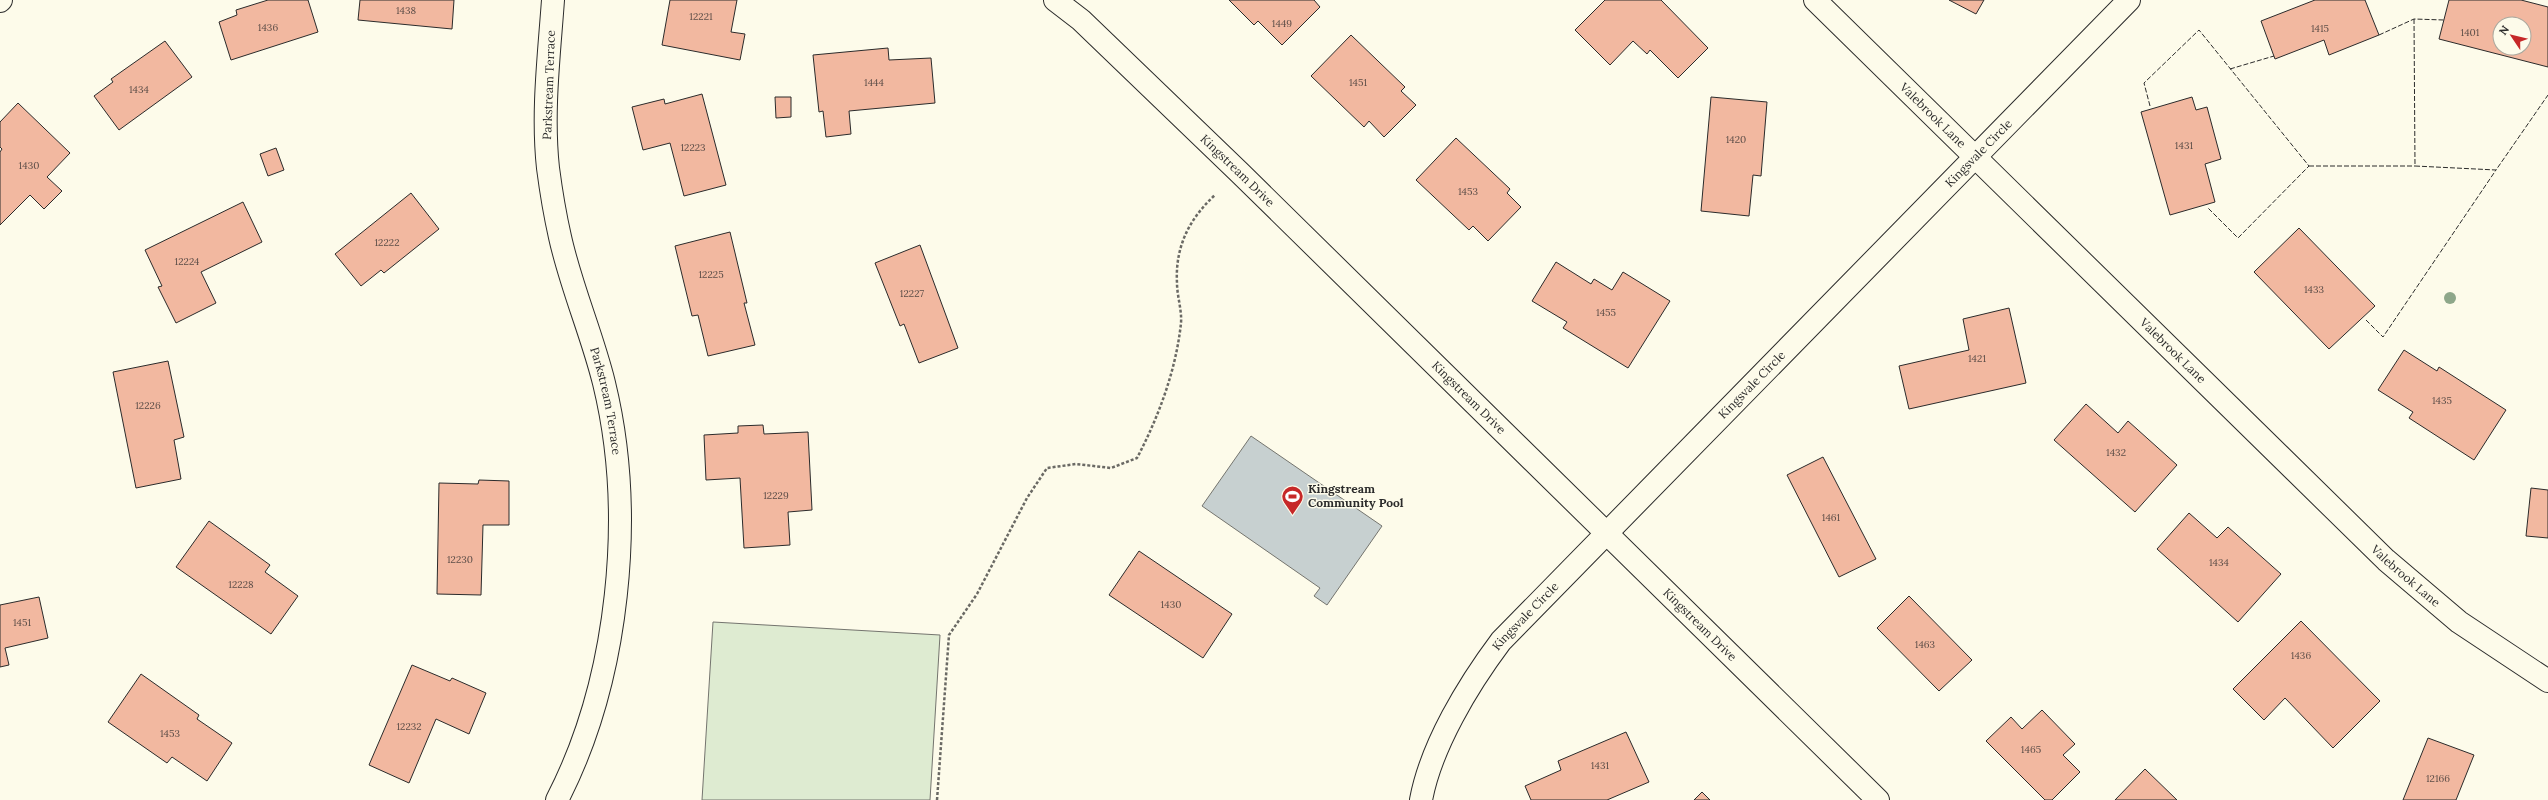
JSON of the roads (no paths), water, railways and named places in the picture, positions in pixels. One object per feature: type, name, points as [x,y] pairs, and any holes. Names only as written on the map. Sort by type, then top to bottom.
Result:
[{"type":"street","name":"Parkstream Terrace","points":[[553,0],[546,103],[548,167],[560,238],[604,385],[617,466],[620,546],[612,630],[595,702],[569,776],[557,800]]},
{"type":"street","name":"Kingstream Drive","points":[[1055,0],[1081,20],[1240,173],[1878,800]]},
{"type":"street","name":"Valebrook Lane","points":[[1815,0],[1974,158],[2386,560],[2459,622],[2548,681]]},
{"type":"street","name":"Kingsvale Circle","points":[[1421,800],[1446,727],[1481,668],[1501,641],[1606,532],[2130,0]]},
{"type":"place","name":"Kingstream Community Pool","points":[[1292,516]]}]
